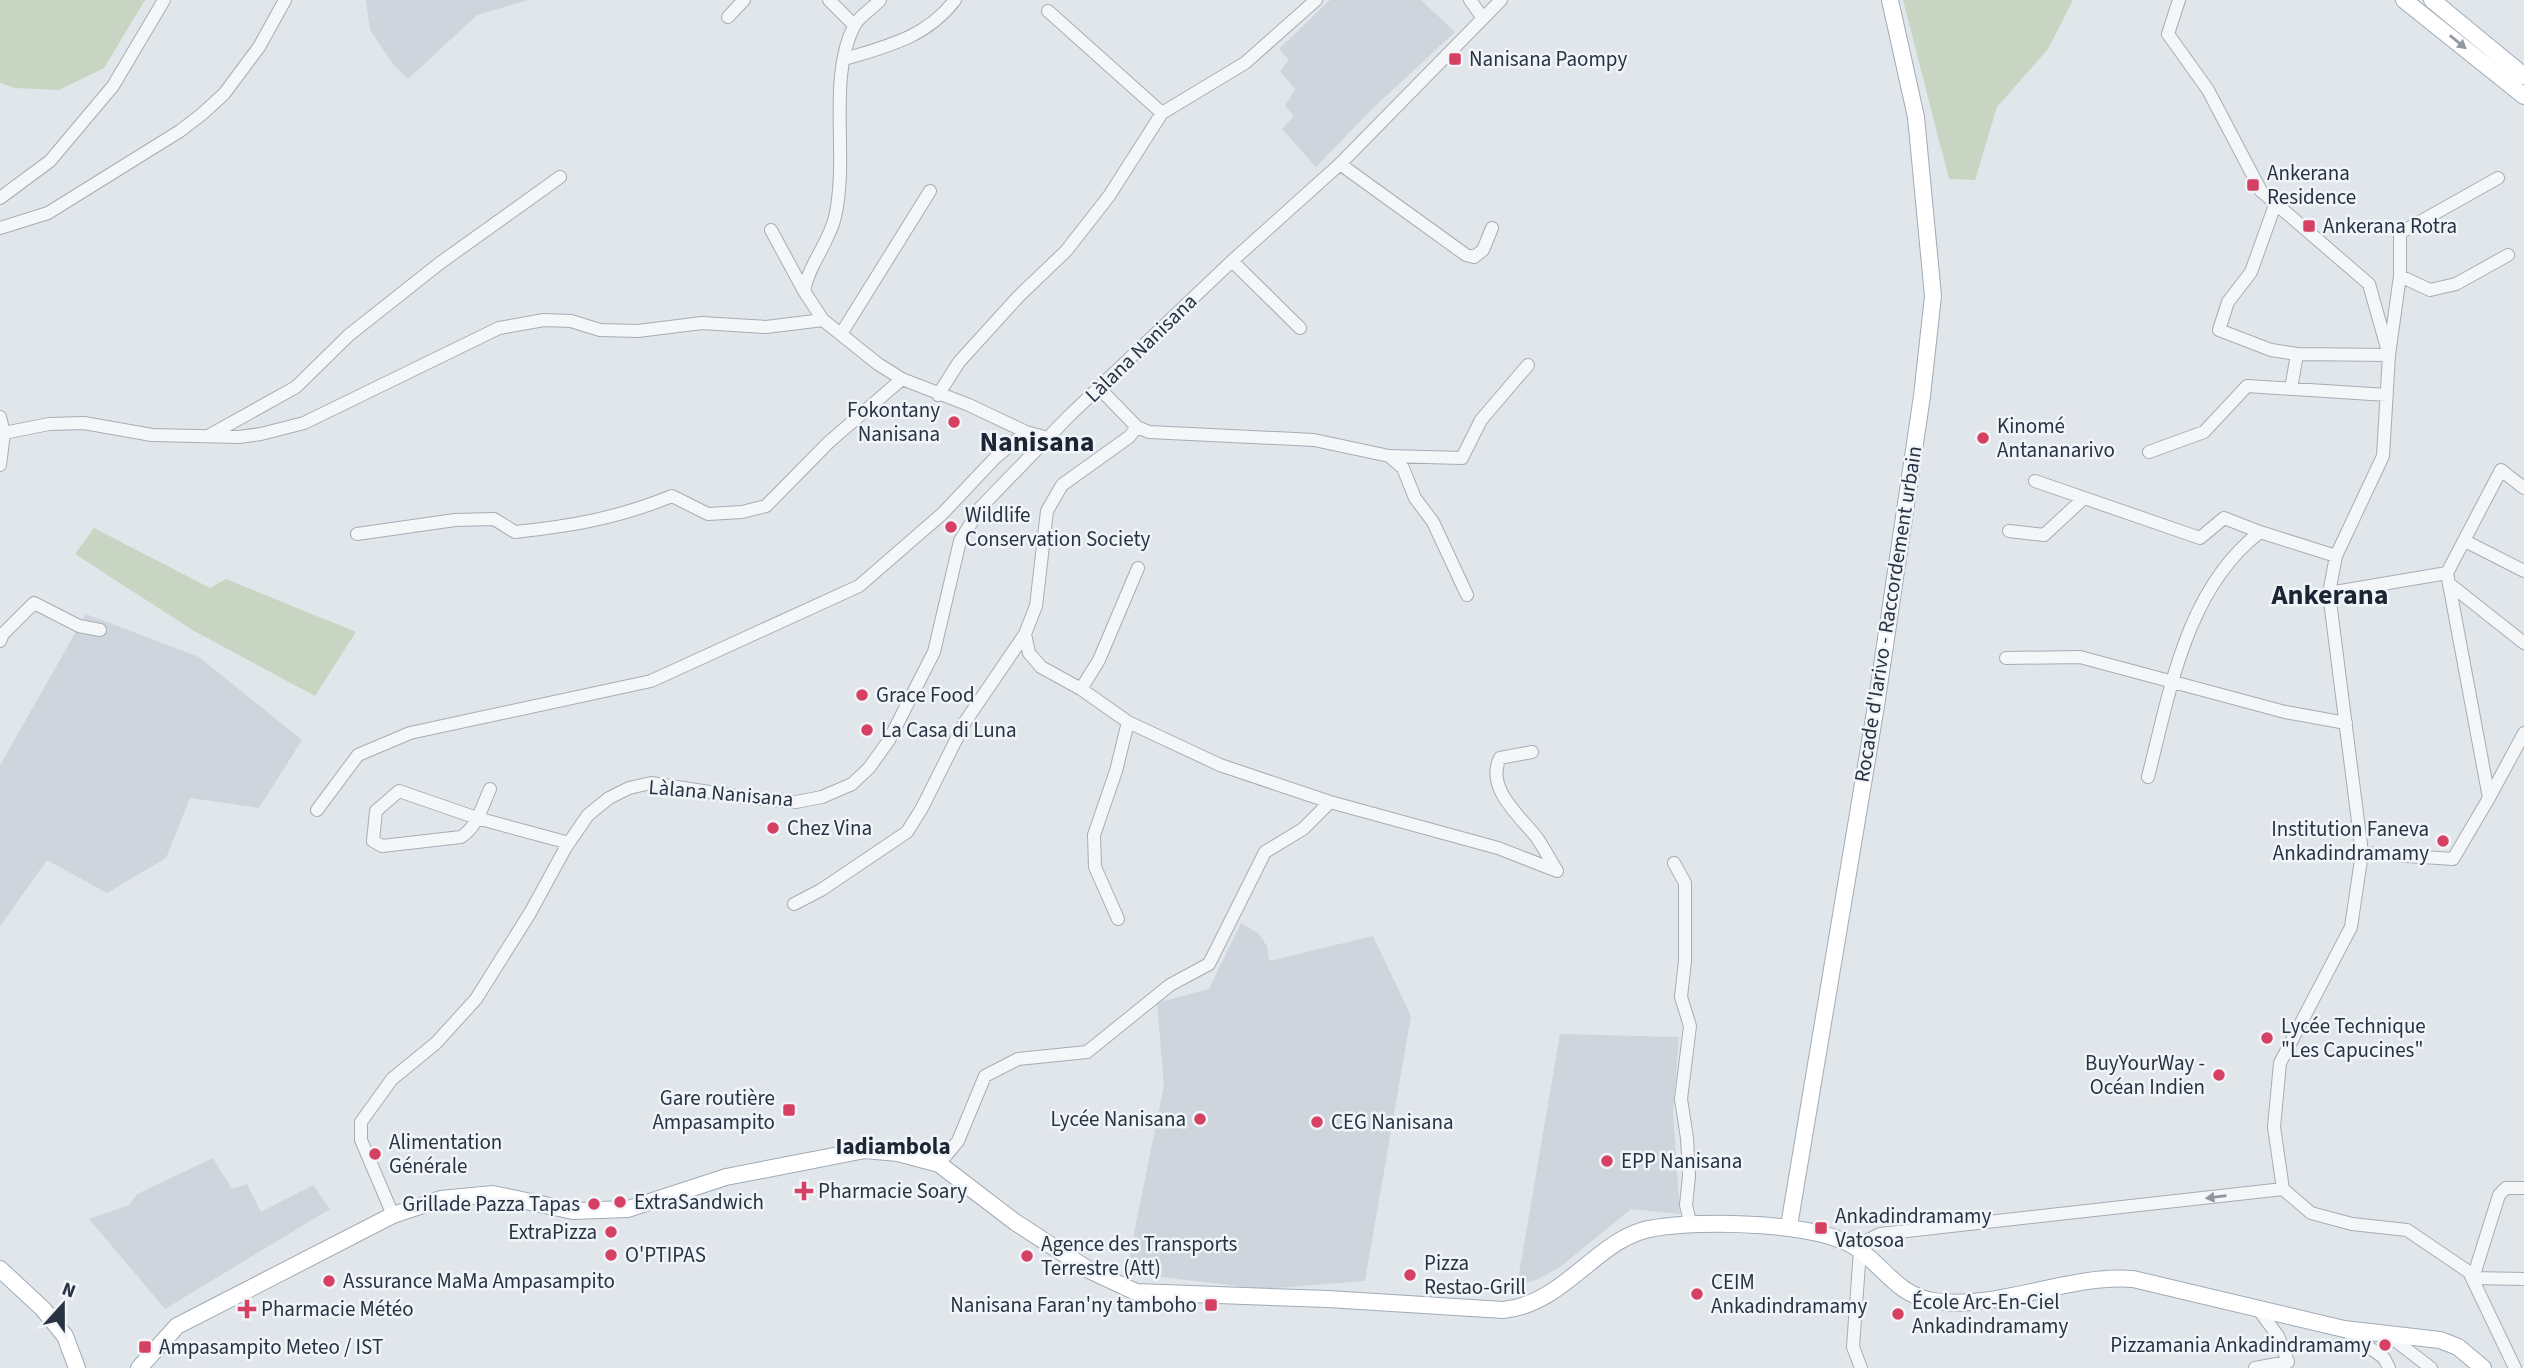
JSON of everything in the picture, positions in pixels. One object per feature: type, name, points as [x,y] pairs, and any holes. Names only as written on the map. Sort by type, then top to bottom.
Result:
[{"type":"main road","name":"Rocade d'Iarivo - Raccordement urbain","points":[[1789,1226],[1876,706],[1922,396],[1933,296],[1916,117],[1890,0]]},
{"type":"main road","points":[[2404,0],[2524,96]]},
{"type":"main road","points":[[2432,0],[2524,76]]},
{"type":"main road","points":[[139,1368],[158,1343],[177,1326],[393,1215],[441,1199],[493,1194],[573,1211],[628,1209],[726,1177],[865,1150],[898,1153],[939,1164],[1015,1222],[1089,1270],[1136,1292],[1328,1299],[1487,1312],[1518,1309],[1552,1294],[1639,1231],[1691,1226],[1789,1226],[1817,1231],[1860,1250],[1890,1281],[1912,1296],[1937,1301],[1982,1300],[2107,1277],[2158,1284],[2344,1329],[2440,1340],[2458,1347],[2483,1368]]},
{"type":"main road","points":[[1,1271],[43,1309],[65,1336],[77,1368]]},
{"type":"street","points":[[0,198],[50,161],[113,86],[164,0]]},
{"type":"street","points":[[0,228],[48,213],[180,131],[202,114],[224,94],[260,47],[285,0]]},
{"type":"street","points":[[728,17],[744,0]]},
{"type":"street","points":[[829,0],[854,25]]},
{"type":"street","points":[[804,291],[807,275],[834,220],[842,179],[841,66],[854,25],[880,0]]},
{"type":"street","points":[[845,59],[911,38],[938,19],[955,0]]},
{"type":"street","points":[[938,395],[959,362],[1018,297],[1066,251],[1092,218],[1162,113],[1245,63],[1316,0]]},
{"type":"street","points":[[1470,0],[1482,17]]},
{"type":"street","name":"Làlana Nanisana","points":[[393,1215],[361,1140],[361,1122],[392,1079],[436,1043],[476,999],[588,815],[629,788],[651,782],[742,797],[796,802],[822,797],[852,784],[869,768],[889,740],[934,652],[960,541],[981,507],[1048,438],[1232,261],[1340,164],[1501,0]]},
{"type":"street","points":[[2179,0],[2168,34],[2208,90],[2261,191],[2369,284],[2389,355]]},
{"type":"street","points":[[1048,11],[1162,113]]},
{"type":"street","points":[[1340,164],[1466,255],[1474,257],[1483,250],[1492,228]]},
{"type":"street","points":[[205,438],[296,387],[349,335],[440,262],[560,177]]},
{"type":"street","points":[[2498,178],[2400,233],[2400,276],[2389,355],[2383,456],[2336,556],[2329,593],[2362,853],[2351,927],[2280,1063],[2274,1127],[2283,1189],[2311,1213],[2353,1224],[2407,1230],[2437,1248],[2473,1278],[2515,1368]]},
{"type":"street","points":[[842,334],[930,191]]},
{"type":"street","points":[[2275,205],[2252,272],[2228,302],[2219,330],[2271,350],[2297,354],[2389,355]]},
{"type":"street","points":[[771,230],[804,291],[824,320],[842,334],[902,379],[969,405],[1026,432],[1048,438]]},
{"type":"street","points":[[2400,276],[2430,289],[2456,284],[2508,255]]},
{"type":"street","points":[[1232,261],[1300,328]]},
{"type":"street","points":[[4,433],[49,424],[84,423],[152,435],[205,438],[250,436],[304,423],[499,328],[544,320],[570,321],[600,330],[638,331],[702,323],[766,327],[824,320]]},
{"type":"street","points":[[2291,389],[2297,354]]},
{"type":"street","points":[[1100,389],[1137,428],[1164,434],[1314,440],[1390,456],[1462,458],[1480,421],[1528,365]]},
{"type":"street","points":[[357,534],[455,520],[494,519],[514,532],[586,524],[639,510],[672,496],[708,514],[742,512],[766,506],[829,442],[902,379]]},
{"type":"street","points":[[2148,452],[2204,432],[2247,386],[2387,395]]},
{"type":"street","points":[[0,417],[4,433],[0,465]]},
{"type":"street","points":[[794,904],[821,890],[907,832],[965,722],[1025,634],[1036,606],[1047,511],[1062,485],[1129,437],[1137,428]]},
{"type":"street","points":[[317,810],[358,755],[410,733],[651,681],[859,586],[942,514],[995,458],[1026,432]]},
{"type":"street","points":[[1390,456],[1403,468],[1415,498],[1433,523],[1467,594]]},
{"type":"street","points":[[2447,573],[2501,470],[2524,488]]},
{"type":"street","points":[[2035,481],[2200,538],[2224,518],[2336,556]]},
{"type":"street","points":[[2009,531],[2044,535],[2084,498]]},
{"type":"street","points":[[2148,777],[2171,680],[2215,576],[2243,545],[2260,532]]},
{"type":"street","points":[[2465,541],[2524,571]]},
{"type":"street","points":[[1081,688],[1099,660],[1138,568]]},
{"type":"street","points":[[2329,593],[2447,573]]},
{"type":"street","points":[[2447,573],[2452,586],[2458,641],[2489,798]]},
{"type":"street","points":[[2452,586],[2524,643]]},
{"type":"street","points":[[0,641],[3,634],[34,603],[79,626],[100,630]]},
{"type":"street","points":[[1025,634],[1029,653],[1041,667],[1081,688],[1128,722],[1220,765],[1330,802],[1498,848],[1556,871],[1538,840],[1498,788],[1495,768],[1500,758],[1532,752]]},
{"type":"street","points":[[2006,658],[2080,657],[2285,712],[2346,723]]},
{"type":"street","points":[[1118,919],[1095,867],[1094,835],[1116,771],[1128,722]]},
{"type":"street","points":[[2362,853],[2453,859],[2524,733]]},
{"type":"street","points":[[489,789],[477,818],[470,831],[461,837],[382,846],[373,841],[376,811],[399,791],[477,818],[569,843]]},
{"type":"street","points":[[939,1164],[958,1141],[985,1076],[1018,1059],[1087,1052],[1170,985],[1209,964],[1265,852],[1303,829],[1330,802]]},
{"type":"street","points":[[1674,863],[1685,883],[1685,961],[1681,997],[1690,1026],[1681,1099],[1689,1176],[1686,1205],[1691,1226]]},
{"type":"street","points":[[2473,1278],[2499,1195],[2506,1188],[2524,1188]]},
{"type":"street","points":[[1861,1368],[1853,1347],[1860,1250],[1866,1241],[1880,1234],[2283,1189]]},
{"type":"street","points":[[2473,1278],[2524,1279]]},
{"type":"street","points":[[2255,1368],[2288,1362],[2278,1336],[2258,1309]]},
{"type":"street","points":[[2344,1329],[2384,1359],[2389,1368]]},
{"type":"street","points":[[2388,1335],[2431,1368]]},
{"type":"shaded area","points":[[366,0],[528,0],[477,15],[408,79],[393,64],[370,30]]},
{"type":"shaded area","points":[[1330,0],[1421,0],[1455,32],[1371,110],[1316,167],[1282,129],[1294,116],[1285,106],[1295,89],[1280,71],[1289,60],[1279,49]]},
{"type":"shaded area","points":[[86,614],[199,657],[302,740],[259,808],[190,798],[166,858],[107,893],[47,860],[0,926],[0,765]]},
{"type":"shaded area","name":"CEG Nanisana","points":[[1241,923],[1258,933],[1267,946],[1269,961],[1373,936],[1411,1016],[1365,1281],[1264,1289],[1126,1273],[1164,1085],[1157,1003],[1209,989]]},
{"type":"shaded area","name":"EPP Nanisana","points":[[1560,1034],[1679,1037],[1673,1113],[1680,1214],[1631,1209],[1559,1268],[1536,1280],[1517,1285]]},
{"type":"shaded area","points":[[213,1158],[232,1189],[247,1184],[261,1212],[313,1185],[330,1209],[165,1309],[89,1219],[129,1205],[137,1194]]},
{"type":"green space","points":[[0,0],[145,0],[104,68],[59,90],[15,88],[0,83]]},
{"type":"green space","points":[[1903,0],[2073,0],[2048,49],[1997,107],[1975,180],[1949,179]]},
{"type":"green space","points":[[94,528],[210,588],[226,579],[356,632],[315,696],[194,631],[75,554]]},
{"type":"place","name":"Nanisana Paompy","points":[[1455,59]]},
{"type":"place","name":"Ankerana Residence","points":[[2253,185]]},
{"type":"place","name":"Ankerana Rotra","points":[[2309,226]]},
{"type":"place","name":"Fokontany Nanisana","points":[[954,422]]},
{"type":"place","name":"Kinomé Antananarivo","points":[[1983,438]]},
{"type":"place","name":"Wildlife Conservation Society","points":[[951,527]]},
{"type":"place","name":"Grace Food","points":[[862,695]]},
{"type":"place","name":"La Casa di Luna","points":[[867,730]]},
{"type":"place","name":"Chez Vina","points":[[773,828]]},
{"type":"place","name":"Institution Faneva Ankadindramamy","points":[[2443,841]]},
{"type":"place","name":"Lycée Technique \"Les Capucines\"","points":[[2267,1038]]},
{"type":"place","name":"BuyYourWay - Océan Indien","points":[[2219,1075]]},
{"type":"place","name":"Gare routière Ampasampito","points":[[789,1110]]},
{"type":"place","name":"Lycée Nanisana","points":[[1200,1119]]},
{"type":"place","name":"CEG Nanisana","points":[[1317,1122]]},
{"type":"place","name":"Alimentation Générale","points":[[375,1154]]},
{"type":"place","name":"EPP Nanisana","points":[[1607,1161]]},
{"type":"place","name":"Pharmacie Soary","points":[[804,1191]]},
{"type":"place","name":"ExtraSandwich","points":[[620,1202]]},
{"type":"place","name":"Grillade Pazza Tapas","points":[[594,1204]]},
{"type":"place","name":"Ankadindramamy Vatosoa","points":[[1821,1228]]},
{"type":"place","name":"ExtraPizza","points":[[611,1232]]},
{"type":"place","name":"O'PTIPAS","points":[[611,1255]]},
{"type":"place","name":"Agence des Transports Terrestre (Att)","points":[[1027,1256]]},
{"type":"place","name":"Pizza Restao-Grill","points":[[1410,1275]]},
{"type":"place","name":"Assurance MaMa Ampasampito","points":[[329,1281]]},
{"type":"place","name":"CEIM Ankadindramamy","points":[[1697,1294]]},
{"type":"place","name":"Nanisana Faran'ny tamboho","points":[[1211,1305]]},
{"type":"place","name":"Pharmacie Météo","points":[[247,1309]]},
{"type":"place","name":"École Arc-En-Ciel Ankadindramamy","points":[[1898,1314]]},
{"type":"place","name":"Pizzamania Ankadindramamy","points":[[2385,1345]]},
{"type":"place","name":"Ampasampito Meteo / IST","points":[[145,1347]]},
{"type":"district","name":"Nanisana","points":[[1037,441]]},
{"type":"district","name":"Ankerana","points":[[2330,594]]},
{"type":"district","name":"Iadiambola","points":[[893,1146]]}]
